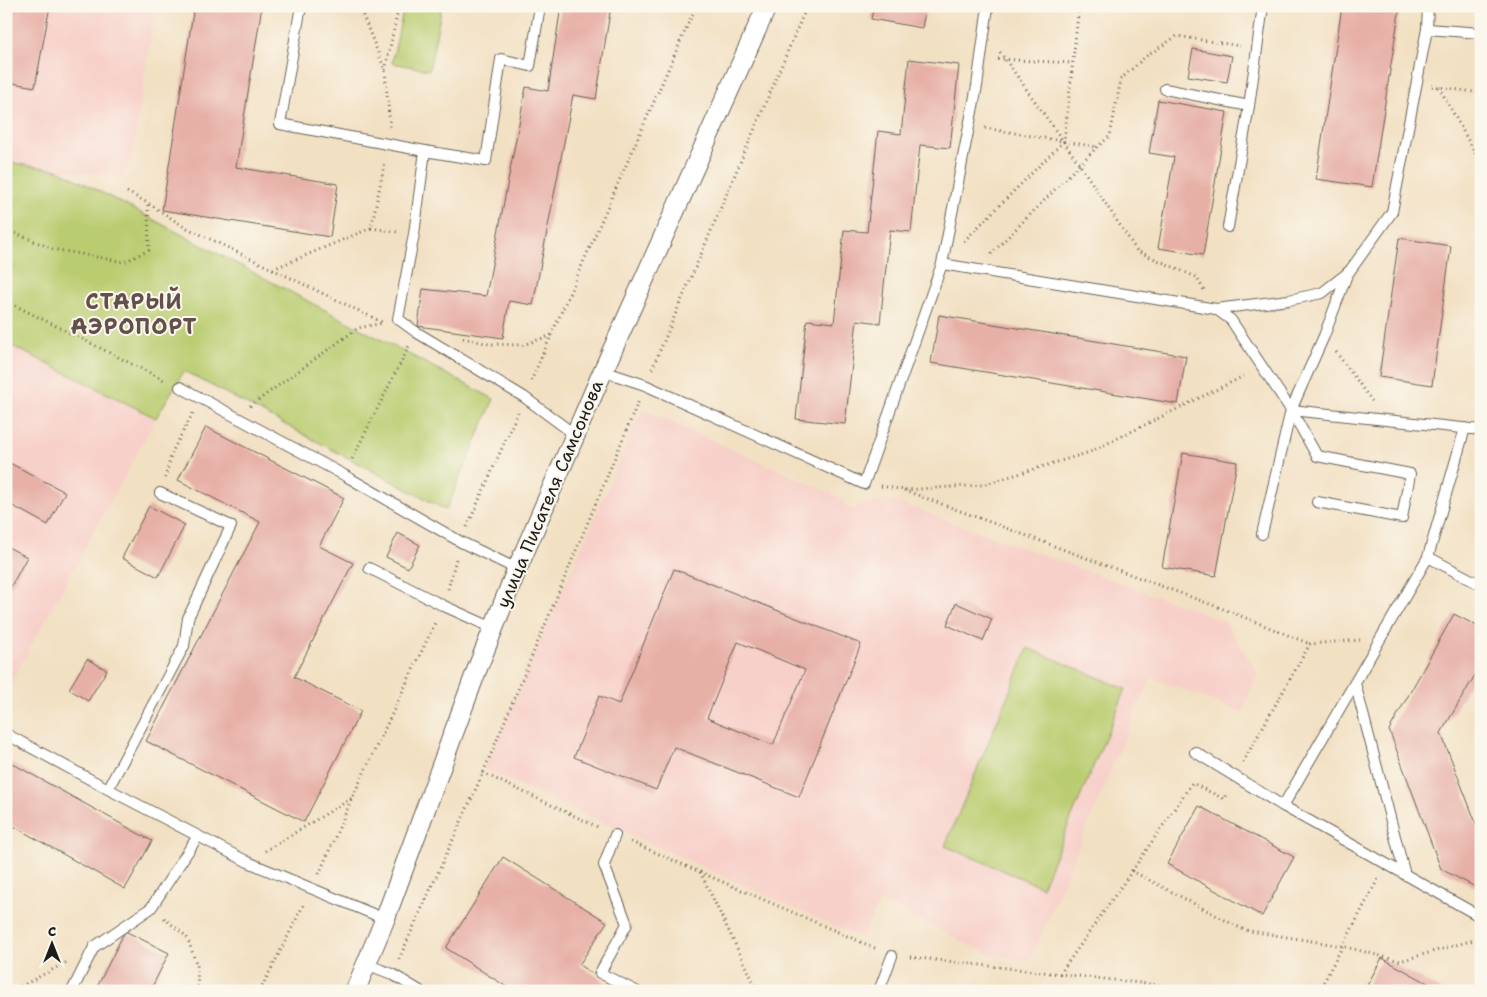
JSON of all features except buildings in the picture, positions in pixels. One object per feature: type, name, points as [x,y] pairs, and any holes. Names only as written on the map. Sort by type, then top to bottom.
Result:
[{"type":"street","name":"улица Писателя Самсонова","points":[[355,991],[516,569],[602,371],[767,6]]},
{"type":"lane","points":[[301,6],[280,124],[486,161],[500,59],[530,66],[540,6]]},
{"type":"lane","points":[[602,371],[645,385],[864,484],[942,264],[977,86],[988,6]]},
{"type":"lane","points":[[1228,227],[1249,106],[1263,6]]},
{"type":"lane","points":[[1262,534],[1291,410],[1324,336],[1349,272],[1392,212],[1427,29],[1428,6]]},
{"type":"lane","points":[[1427,29],[1481,33]]},
{"type":"lane","points":[[1164,89],[1249,106]]},
{"type":"lane","points":[[425,151],[414,234],[398,319],[416,332],[524,397],[574,434]]},
{"type":"lane","points":[[942,264],[1216,309],[1289,300],[1322,293],[1349,272]]},
{"type":"lane","points":[[1216,309],[1231,320],[1263,367],[1291,410],[1316,456],[1410,474],[1402,518],[1317,502]]},
{"type":"lane","points":[[180,388],[344,475],[461,542],[516,569]]},
{"type":"lane","points":[[1291,410],[1481,430]]},
{"type":"lane","points":[[1283,806],[1428,557],[1465,428]]},
{"type":"lane","points":[[108,790],[184,646],[188,618],[231,526],[160,493]]},
{"type":"lane","points":[[1428,557],[1481,585]]},
{"type":"lane","points":[[369,568],[444,606],[493,628]]},
{"type":"lane","points":[[1355,683],[1405,875]]},
{"type":"lane","points":[[6,734],[108,790],[248,862],[384,919]]},
{"type":"lane","points":[[1195,752],[1283,806],[1481,917]]},
{"type":"lane","points":[[615,835],[604,865],[627,924],[600,973],[636,991]]},
{"type":"lane","points":[[72,991],[94,947],[151,908],[198,836]]},
{"type":"lane","points":[[878,991],[892,956]]},
{"type":"lane","points":[[366,964],[392,974],[420,991]]},
{"type":"path","points":[[359,6],[385,70]]},
{"type":"path","points":[[371,228],[390,145],[385,70],[399,6]]},
{"type":"path","points":[[260,991],[312,889],[352,798],[444,606],[461,542],[696,6]]},
{"type":"path","points":[[392,974],[483,773],[645,385],[807,6]]},
{"type":"path","points":[[942,264],[1064,141],[1080,6]]},
{"type":"path","points":[[983,32],[1006,60],[1064,141],[1137,251],[1196,277],[1216,309]]},
{"type":"path","points":[[976,269],[1110,136],[1121,79],[1145,57],[1177,36],[1257,48]]},
{"type":"path","points":[[980,57],[1072,63]]},
{"type":"path","points":[[1416,84],[1481,93]]},
{"type":"path","points":[[1439,87],[1481,164]]},
{"type":"path","points":[[969,125],[1097,147]]},
{"type":"path","points":[[127,192],[183,226],[383,322]]},
{"type":"path","points":[[6,228],[53,248],[124,262],[149,250],[148,203]]},
{"type":"path","points":[[273,270],[371,228],[414,234]]},
{"type":"path","points":[[6,300],[180,388]]},
{"type":"path","points":[[235,418],[358,328],[398,319]]},
{"type":"path","points":[[344,475],[416,332]]},
{"type":"path","points":[[456,336],[489,344],[523,345],[552,334]]},
{"type":"path","points":[[1324,336],[1386,420]]},
{"type":"path","points":[[904,490],[982,485],[1090,452],[1263,367]]},
{"type":"path","points":[[160,493],[172,452],[201,399]]},
{"type":"path","points":[[864,484],[904,490],[1231,612],[1310,644],[1381,638]]},
{"type":"path","points":[[1060,974],[1192,783],[1224,798],[1310,644]]},
{"type":"path","points":[[483,773],[615,835],[892,956],[1211,991]]},
{"type":"path","points":[[248,862],[352,798]]},
{"type":"path","points":[[1319,991],[1386,864]]},
{"type":"path","points":[[699,871],[758,991]]},
{"type":"path","points":[[1132,871],[1244,930],[1342,946],[1400,961],[1481,938]]},
{"type":"path","points":[[151,908],[187,938],[197,966],[198,991]]},
{"type":"path","points":[[12,991],[94,947]]},
{"type":"shaded area","points":[[6,6],[155,6],[133,152],[123,177],[6,162]]},
{"type":"shaded area","points":[[6,343],[156,418],[6,692]]},
{"type":"shaded area","points":[[642,409],[845,500],[843,505],[856,510],[858,505],[894,501],[1224,621],[1258,673],[1242,712],[1151,677],[1030,961],[988,954],[881,901],[861,937],[859,937],[484,769]]},
{"type":"green space","points":[[404,6],[442,6],[429,70],[392,63]]},
{"type":"green space","points":[[6,162],[59,170],[494,399],[446,510],[184,371],[156,418],[6,343]]},
{"type":"green space","points":[[1028,648],[1126,689],[1042,887],[945,846]]},
{"type":"district","name":"СТАРЫЙ АЭРОПОРТ","points":[[134,314]]}]
